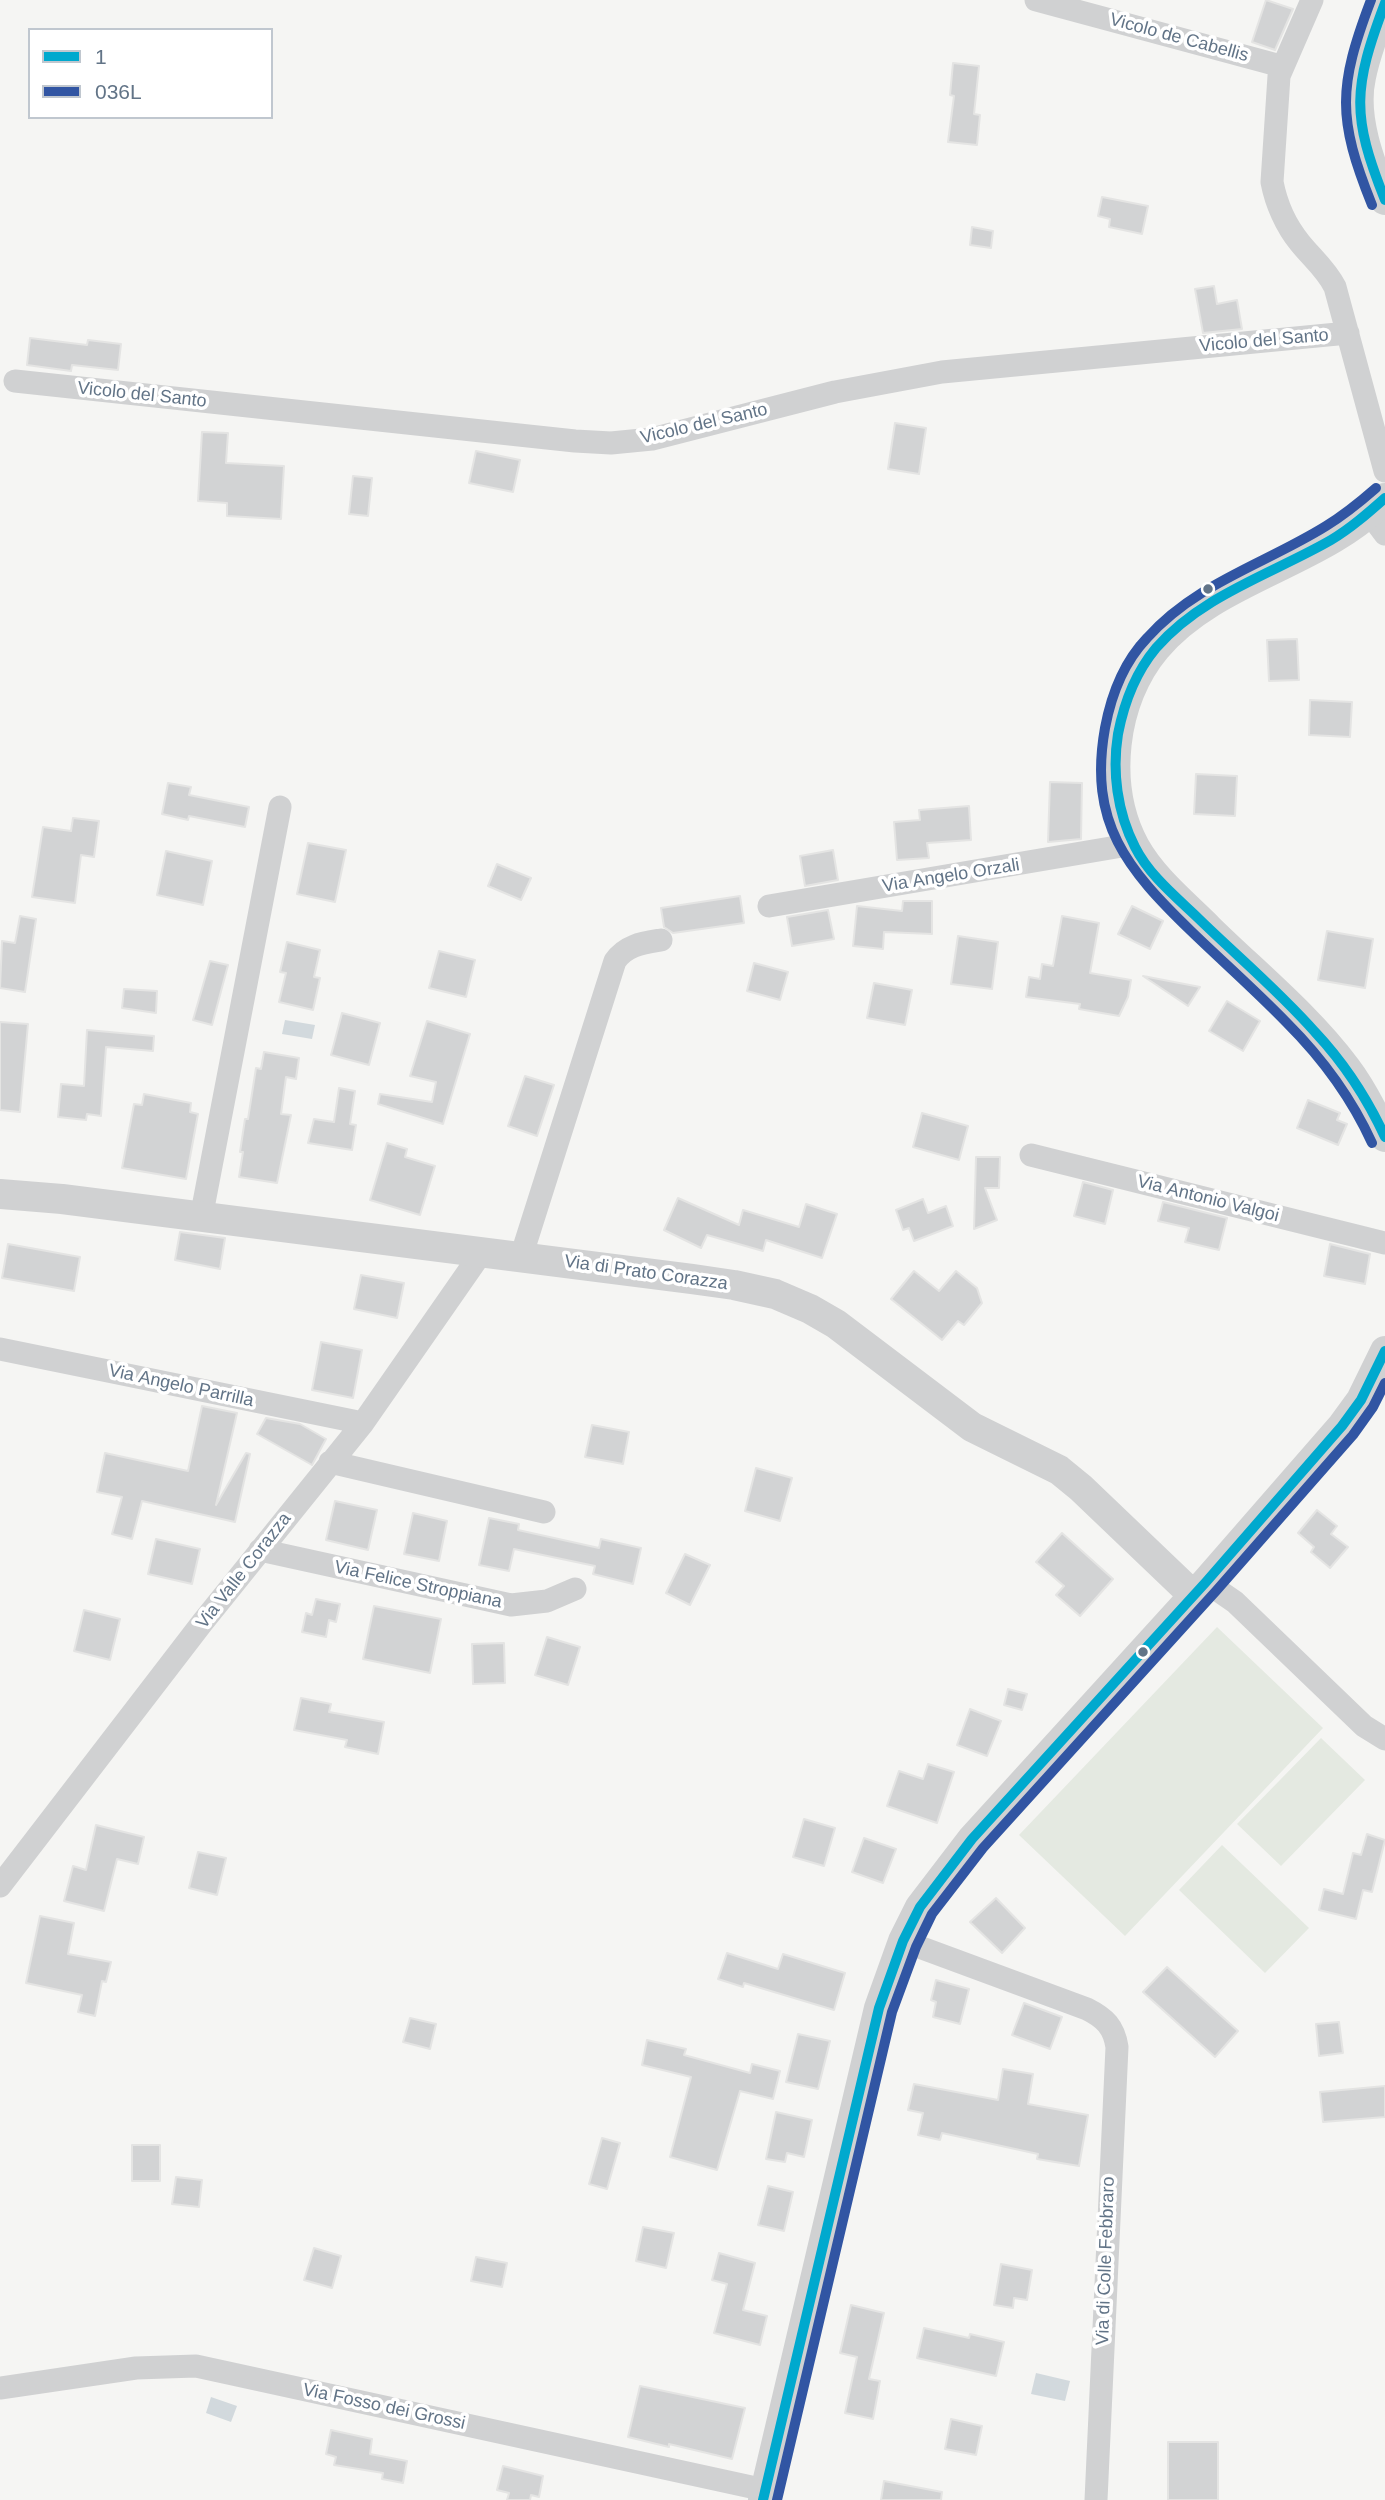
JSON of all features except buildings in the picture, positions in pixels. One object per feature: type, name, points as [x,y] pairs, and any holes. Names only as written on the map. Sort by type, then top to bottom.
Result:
[{"type":"street","name":"Vicolo de Cabellis","points":[[1036,0],[1281,66]]},
{"type":"street","points":[[1312,0],[1281,66],[1277,85],[1273,189],[1290,229],[1303,247],[1324,267],[1333,283],[1385,471]]},
{"type":"street","points":[[1385,3],[1366,58],[1359,97],[1371,166],[1385,200]]},
{"type":"street","name":"Vicolo del Santo","points":[[15,381],[575,441],[626,442],[665,436],[835,392],[942,372],[1348,333]]},
{"type":"street","points":[[1380,516],[1237,588],[1193,615],[1170,634],[1151,654],[1132,686],[1122,711],[1115,755],[1122,810],[1134,844],[1157,878],[1327,1045],[1361,1091],[1385,1137]]},
{"type":"street","points":[[201,1218],[280,807]]},
{"type":"street","name":"Via Angelo Orzali","points":[[769,906],[1134,844]]},
{"type":"street","points":[[521,1256],[615,961],[622,952],[632,946],[661,940]]},
{"type":"street","name":"Via Antonio Valgoi","points":[[1031,1156],[1385,1243]]},
{"type":"street","name":"Via di Prato Corazza","points":[[0,1194],[62,1199],[521,1256],[734,1285],[775,1294],[836,1324],[972,1427],[1047,1462],[1070,1478],[1200,1589]]},
{"type":"street","name":"Via Valle Corazza","points":[[0,1886],[260,1550],[363,1423],[482,1252]]},
{"type":"street","name":"Via Angelo Parrilla","points":[[0,1349],[363,1423]]},
{"type":"street","points":[[764,2495],[879,2008],[903,1941],[920,1907],[972,1839],[1200,1589],[1342,1426],[1361,1400],[1385,1351]]},
{"type":"street","points":[[330,1462],[544,1512]]},
{"type":"street","name":"Via Felice Stroppiana","points":[[260,1550],[511,1605],[547,1601],[575,1589]]},
{"type":"street","points":[[1200,1589],[1235,1602],[1364,1726],[1385,1740]]},
{"type":"street","name":"Via di Colle Febbraro","points":[[903,1941],[1078,2005],[1110,2024],[1117,2047],[1096,2500]]},
{"type":"street","name":"Via Fosso dei Grossi","points":[[0,2388],[136,2368],[196,2366],[764,2495]]},
{"type":"shaded area","points":[[285,1020],[315,1025],[312,1039],[282,1034]]},
{"type":"shaded area","points":[[1217,1627],[1323,1728],[1125,1936],[1019,1835]]},
{"type":"shaded area","points":[[1321,1738],[1365,1780],[1281,1866],[1237,1824]]},
{"type":"shaded area","points":[[1222,1845],[1309,1928],[1265,1973],[1179,1890]]},
{"type":"shaded area","points":[[1036,2373],[1070,2381],[1065,2401],[1031,2394]]},
{"type":"shaded area","points":[[211,2397],[237,2406],[231,2422],[206,2413]]},
{"type":"transit line","name":"036L","points":[[1371,0],[1352,56],[1346,102],[1352,148],[1372,205]]},
{"type":"transit line","name":"1","points":[[1385,3],[1367,58],[1360,101],[1366,145],[1385,200]]},
{"type":"transit line","name":"036L","points":[[1372,1143],[1345,1094],[1313,1050],[1168,908],[1131,865],[1108,818],[1102,791],[1101,761],[1111,704],[1125,669],[1139,647],[1166,619],[1209,588],[1326,526],[1376,488]]},
{"type":"transit line","name":"1","points":[[1385,498],[1331,540],[1216,600],[1174,630],[1142,667],[1127,699],[1116,748],[1120,806],[1129,834],[1141,857],[1155,876],[1287,1002],[1326,1044],[1355,1082],[1385,1137]]},
{"type":"transit line","name":"1","points":[[763,2500],[879,2008],[903,1941],[920,1907],[972,1839],[1206,1582],[1342,1426],[1361,1400],[1385,1351]]},
{"type":"transit line","name":"036L","points":[[777,2500],[892,2012],[916,1947],[932,1914],[983,1848],[1353,1435],[1373,1407],[1385,1383]]}]
